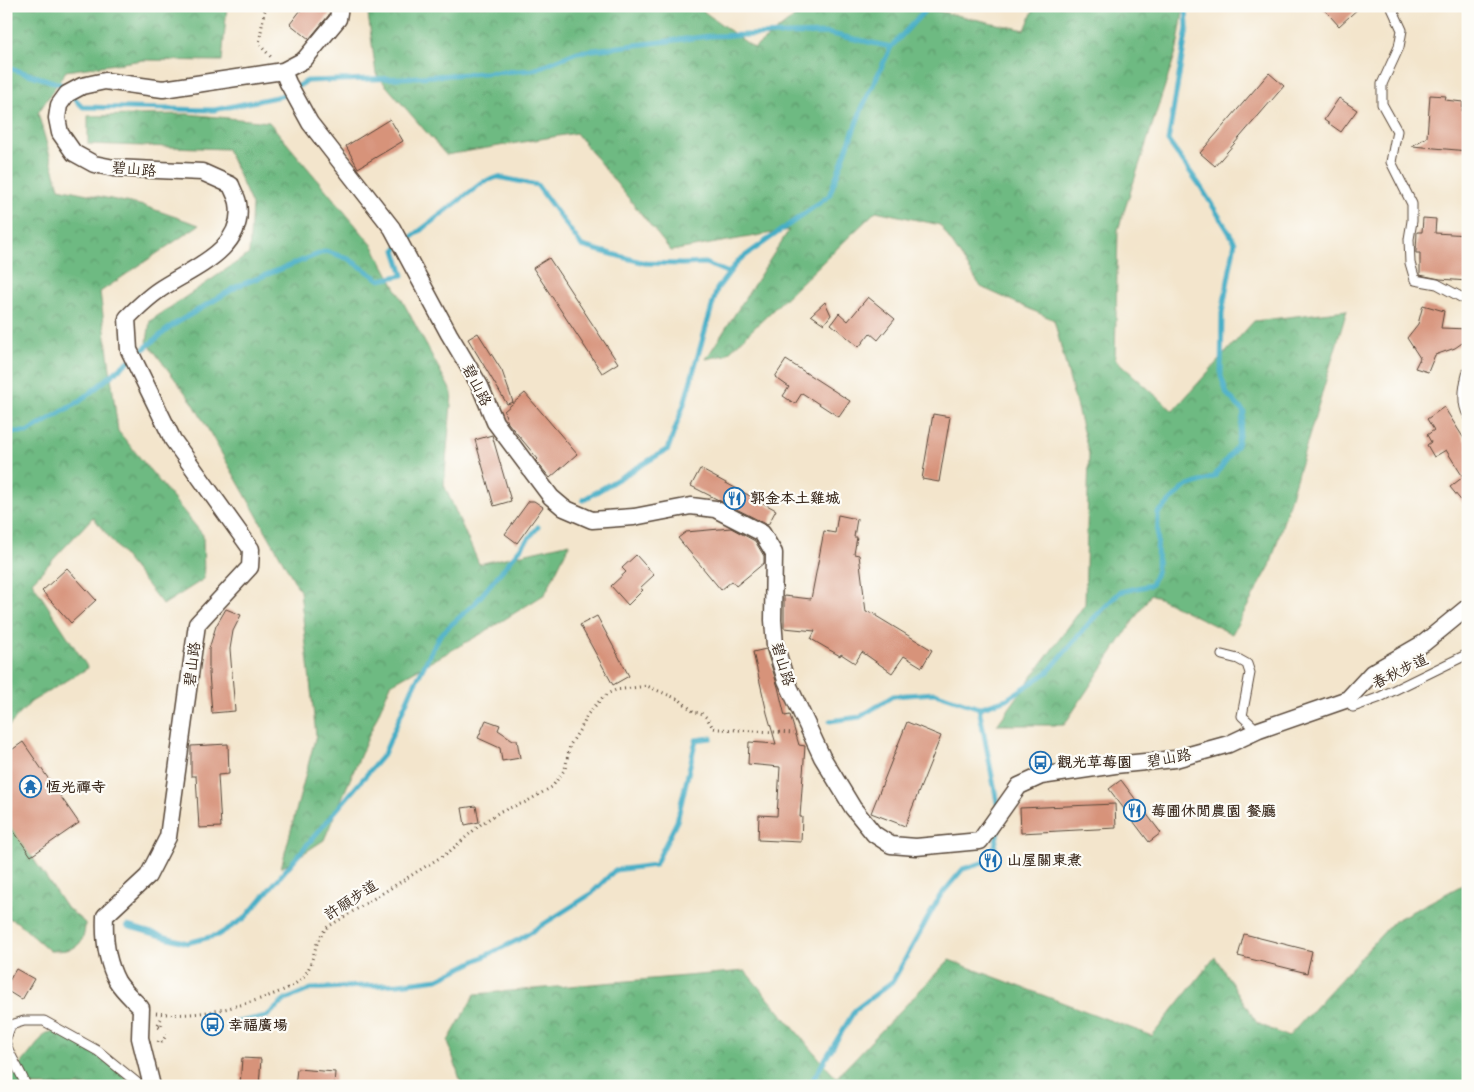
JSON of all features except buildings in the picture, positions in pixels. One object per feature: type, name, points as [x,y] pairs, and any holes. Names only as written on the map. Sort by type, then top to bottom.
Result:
[{"type":"street","name":"碧山路","points":[[141,1008],[118,982],[110,964],[104,931],[105,916],[148,876],[168,837],[197,624],[250,567],[251,549],[173,440],[129,350],[128,318],[143,302],[159,290],[209,260],[226,245],[238,225],[238,202],[231,185],[202,172],[114,168],[94,164],[74,153],[60,133],[57,118],[59,105],[67,94],[82,86],[105,81],[163,89],[283,70],[304,60],[338,19],[340,6]]},
{"type":"street","name":"碧山路","points":[[283,70],[310,123],[392,228],[449,334],[480,386],[495,422],[551,497],[564,508],[592,520],[634,517],[691,506],[715,509],[762,533],[774,553],[773,620],[775,645],[786,680],[822,757],[853,808],[874,834],[892,845],[916,847],[980,841],[1020,786],[1041,776],[1115,765],[1175,759],[1229,744],[1258,731],[1348,699],[1372,673],[1424,643],[1468,607]]},
{"type":"street","points":[[141,1008],[140,1038],[152,1086]]},
{"type":"lane","points":[[1391,6],[1402,30],[1399,47],[1382,84],[1382,104],[1397,131],[1391,162],[1412,204],[1409,239],[1410,263],[1415,280],[1437,284],[1468,301]]},
{"type":"lane","points":[[1468,371],[1465,381],[1464,409],[1468,416]]},
{"type":"lane","name":"春秋步道","points":[[1348,699],[1353,707],[1369,701],[1468,654]]},
{"type":"lane","points":[[1222,655],[1238,659],[1247,664],[1250,673],[1242,716],[1258,731]]},
{"type":"lane","points":[[6,1038],[11,1026],[24,1021],[44,1021],[98,1051],[141,1086]]},
{"type":"lane","points":[[6,1044],[10,1057],[26,1086]]},
{"type":"path","points":[[266,6],[259,44],[283,70]]},
{"type":"path","name":"許願步道","points":[[141,1008],[157,1014],[218,1011],[247,1003],[295,984],[309,970],[318,942],[326,928],[449,852],[481,824],[501,811],[526,802],[552,787],[565,769],[570,745],[587,715],[603,697],[616,690],[647,686],[680,700],[694,712],[707,718],[713,728],[810,733]]},
{"type":"path","points":[[161,1019],[157,1026],[160,1028],[162,1024]]},
{"type":"path","points":[[155,1047],[159,1040],[162,1042],[167,1034]]},
{"type":"green space","points":[[6,6],[227,6],[222,61],[143,60],[66,71],[38,113],[59,188],[144,206],[199,225],[100,292],[118,431],[203,535],[204,579],[163,605],[93,517],[32,582],[88,668],[31,702],[6,729]]},
{"type":"green space","points":[[367,6],[696,6],[754,48],[800,13],[799,6],[914,6],[1025,30],[1035,6],[1184,6],[1177,49],[1118,230],[1115,359],[1173,411],[1254,321],[1347,310],[1270,566],[1232,634],[1151,594],[1064,725],[997,725],[1085,604],[1089,454],[1054,320],[981,287],[940,225],[876,211],[726,355],[706,359],[789,230],[671,251],[576,133],[446,155],[376,74]]},
{"type":"green space","points":[[187,114],[269,122],[373,246],[452,393],[444,485],[479,564],[570,543],[545,594],[481,634],[391,684],[324,840],[281,868],[316,735],[300,591],[193,403],[147,342],[150,321],[249,254],[252,205],[227,149],[88,144],[88,116]]},
{"type":"green space","points":[[6,818],[65,906],[85,923],[83,938],[80,943],[71,949],[50,951],[17,922],[6,917]]},
{"type":"green space","points":[[1468,882],[1468,1086],[462,1086],[448,1041],[475,994],[745,971],[836,1078],[949,960],[1152,1036],[1215,957],[1257,1023],[1288,1037],[1394,921]]},
{"type":"green space","points":[[52,1032],[63,1035],[85,1046],[136,1086],[6,1086],[6,1083],[46,1033]]},
{"type":"waterway","points":[[583,500],[668,449],[684,404],[717,289],[738,261],[829,196],[862,108],[891,47],[929,6]]},
{"type":"waterway","points":[[830,721],[860,717],[893,696],[935,693],[979,708],[1007,699],[1048,672],[1090,622],[1120,592],[1151,585],[1157,570],[1158,513],[1185,487],[1214,477],[1237,445],[1244,412],[1227,394],[1221,376],[1222,313],[1235,242],[1199,184],[1168,141],[1187,28],[1186,6]]},
{"type":"waterway","points":[[6,67],[60,84],[83,107],[214,110],[281,96],[307,81],[403,78],[533,70],[577,52],[710,36],[827,33],[891,47]]},
{"type":"waterway","points":[[6,432],[28,432],[80,401],[173,325],[238,286],[326,251],[349,259],[380,280],[403,275],[395,250],[483,182],[498,177],[537,185],[582,246],[645,263],[705,263],[729,273]]},
{"type":"waterway","points":[[127,926],[187,943],[218,935],[245,918],[384,754],[412,689],[440,635],[476,602],[538,527]]},
{"type":"waterway","points":[[979,708],[998,807]]},
{"type":"waterway","points":[[233,1023],[267,1016],[285,1000],[311,989],[399,984],[438,979],[520,939],[591,894],[615,870],[655,865],[677,821],[696,740],[711,738]]},
{"type":"waterway","points":[[809,1086],[855,1010],[893,981],[940,896],[963,869],[992,860],[999,826]]},
{"type":"place","name":"郭金本土雞城","points":[[734,498]]},
{"type":"place","name":"觀光草莓園","points":[[1041,762]]},
{"type":"place","name":"恆光禪寺","points":[[30,787]]},
{"type":"place","name":"莓圃休閒農園 餐廳","points":[[1135,811]]},
{"type":"place","name":"山屋關東煮","points":[[991,860]]},
{"type":"place","name":"幸福廣場","points":[[212,1025]]}]
